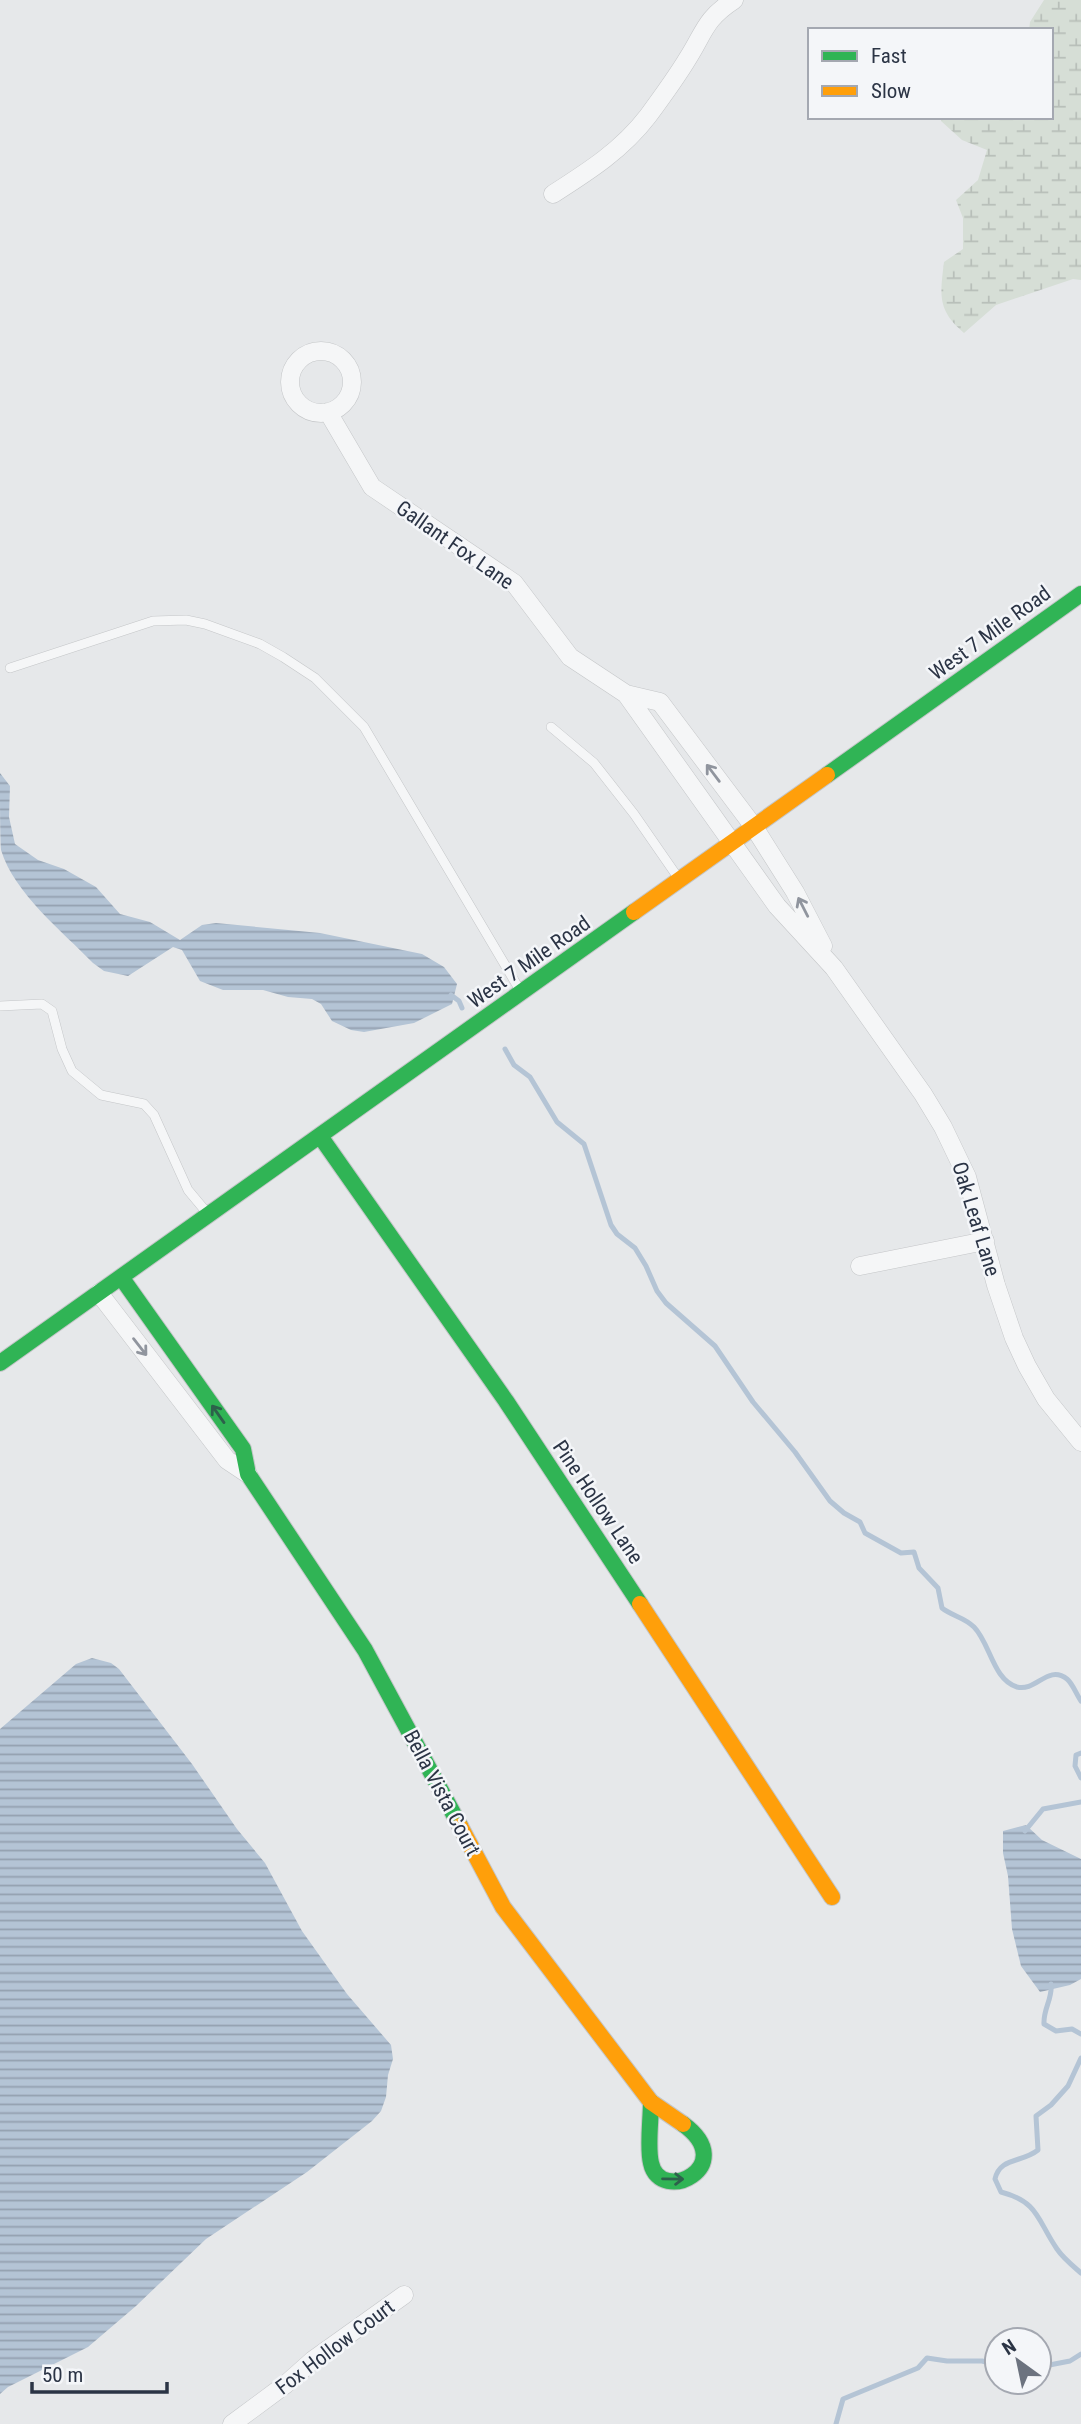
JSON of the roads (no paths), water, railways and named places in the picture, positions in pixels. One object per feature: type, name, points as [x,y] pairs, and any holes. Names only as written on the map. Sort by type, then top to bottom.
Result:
[{"type":"street","points":[[554,194],[602,162],[632,135],[689,56],[704,27],[734,0]]},
{"type":"street","name":"Gallant Fox Lane","points":[[328,412],[372,487],[514,583],[570,657],[626,694],[660,702],[754,827]]},
{"type":"street","name":"West 7 Mile Road","points":[[0,1363],[1080,598]]},
{"type":"street","name":"Gallant Fox Lane","points":[[626,694],[733,843]]},
{"type":"street","name":"Oak Leaf Lane","points":[[754,827],[795,892],[834,968]]},
{"type":"street","name":"Oak Leaf Lane","points":[[733,843],[777,906],[834,968],[923,1094],[943,1127],[967,1177],[1004,1312],[1027,1366],[1046,1399],[1081,1442]]},
{"type":"street","name":"Pine Hollow Lane","points":[[320,1136],[506,1401],[832,1897]]},
{"type":"street","points":[[860,1266],[985,1241]]},
{"type":"street","name":"Bella Vista Court","points":[[121,1277],[243,1449],[248,1474],[365,1650],[503,1907],[651,2102],[689,2129],[701,2142],[705,2159],[700,2170],[690,2178],[673,2183],[661,2179],[651,2165],[651,2102]]},
{"type":"street","name":"Bella Vista Court","points":[[99,1293],[227,1460],[248,1474]]},
{"type":"street","points":[[172,1388],[190,1375]]},
{"type":"street","name":"Fox Hollow Court","points":[[232,2424],[313,2360],[404,2295]]},
{"type":"lane","points":[[10,668],[153,621],[186,620],[205,624],[260,644],[283,657],[315,678],[364,727],[522,993]]},
{"type":"lane","points":[[551,727],[594,763],[634,814],[680,881]]},
{"type":"lane","points":[[0,1006],[42,1004],[52,1012],[62,1049],[72,1071],[101,1095],[144,1104],[153,1115],[188,1190],[209,1215]]},
{"type":"water","points":[[0,773],[10,786],[9,817],[15,844],[38,860],[64,869],[96,887],[120,914],[150,922],[180,940],[202,925],[216,923],[320,933],[422,954],[444,967],[457,984],[452,1004],[414,1023],[364,1032],[351,1030],[332,1021],[321,1004],[312,999],[288,997],[263,990],[223,990],[200,981],[182,950],[173,947],[128,976],[104,971],[40,911],[7,866],[1,850]]},
{"type":"water","points":[[92,1658],[111,1663],[119,1669],[192,1764],[237,1829],[265,1863],[302,1931],[347,1994],[391,2045],[393,2059],[386,2097],[381,2111],[372,2121],[307,2172],[206,2239],[136,2306],[88,2347],[8,2387],[0,2394],[0,1729],[76,1664]]},
{"type":"water","points":[[1026,1825],[1042,1840],[1081,1859],[1081,1979],[1070,1985],[1040,1992],[1021,1966],[1012,1929],[1008,1876],[1003,1853],[1003,1831]]},
{"type":"waterway","points":[[451,995],[459,1001],[462,1008]]},
{"type":"waterway","points":[[505,1049],[514,1065],[530,1077],[557,1122],[584,1144],[611,1225],[617,1234],[635,1248],[657,1291],[666,1303],[715,1346],[753,1402],[795,1452],[830,1501],[860,1522],[865,1533],[901,1553],[914,1552],[919,1568],[938,1588],[942,1608],[974,1627],[997,1669],[1009,1683],[1024,1687],[1048,1676],[1060,1675],[1069,1681],[1081,1701]]},
{"type":"waterway","points":[[1081,1753],[1076,1755],[1075,1766],[1081,1778]]},
{"type":"waterway","points":[[1025,1831],[1043,1809],[1081,1802]]},
{"type":"waterway","points":[[1051,1984],[1044,2024],[1056,2031],[1072,2029],[1081,2034]]},
{"type":"waterway","points":[[1081,2058],[1068,2086],[1051,2105],[1036,2116],[1038,2150],[1002,2167],[995,2179],[1001,2192],[1023,2201],[1036,2213],[1059,2252],[1081,2273]]},
{"type":"waterway","points":[[1053,2364],[1070,2361],[1081,2354]]},
{"type":"waterway","points":[[836,2424],[843,2399],[918,2368],[927,2358],[983,2361]]}]
